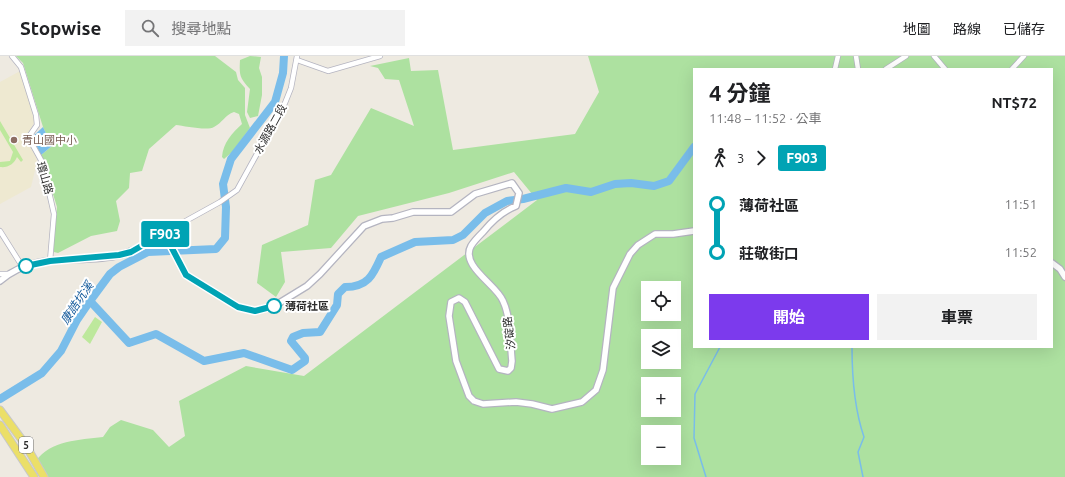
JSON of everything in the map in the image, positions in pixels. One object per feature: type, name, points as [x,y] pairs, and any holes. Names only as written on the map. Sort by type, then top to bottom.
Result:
[{"type":"main road","name":"5","points":[[2,412],[10,422],[44,477]]},
{"type":"main road","name":"5","points":[[10,422],[0,426],[34,477]]},
{"type":"street","name":"環山路","points":[[12,56],[21,67],[36,114],[37,125],[30,135],[31,142],[41,160],[42,178],[49,192],[54,214],[50,261]]},
{"type":"street","points":[[297,58],[328,71],[380,56]]},
{"type":"street","points":[[835,68],[838,56]]},
{"type":"street","points":[[856,56],[858,68]]},
{"type":"street","points":[[888,68],[906,56]]},
{"type":"street","points":[[934,56],[945,68]]},
{"type":"street","points":[[1013,68],[1024,56]]},
{"type":"street","name":"水源路二段","points":[[164,233],[220,202],[237,190],[285,103],[291,88],[297,58]]},
{"type":"street","name":"汐碇路","points":[[164,233],[186,275],[238,307],[255,311],[276,305],[307,286],[364,226],[382,219],[393,218],[413,212],[451,212],[475,194],[512,183],[518,193],[516,206],[506,210],[486,229],[471,247],[470,252],[474,268],[500,292],[504,302],[512,361],[511,368],[508,371],[499,369],[465,302],[459,298],[451,302],[448,316],[456,361],[469,396],[474,401],[483,404],[516,402],[552,409],[582,402],[596,390],[603,370],[613,288],[630,254],[638,244],[655,234],[673,234],[693,231]]},
{"type":"street","points":[[0,231],[22,266]]},
{"type":"street","points":[[0,281],[22,266],[50,261],[119,255],[131,252],[164,233]]},
{"type":"street","points":[[1053,264],[1060,269],[1065,277]]},
{"type":"street","points":[[0,274],[9,274]]},
{"type":"shaded area","name":"青山國中小","points":[[20,71],[34,115],[34,123],[28,134],[28,143],[36,156],[37,162],[31,187],[0,204],[0,82]]},
{"type":"green space","points":[[16,56],[215,56],[236,72],[238,80],[245,88],[245,115],[250,128],[232,152],[224,159],[222,157],[226,143],[242,124],[239,114],[234,112],[231,113],[211,128],[176,125],[149,149],[142,171],[130,173],[129,188],[116,201],[120,221],[117,231],[91,236],[58,253],[54,252],[53,246],[57,207],[41,155],[52,146],[43,127],[23,63]]},
{"type":"green space","points":[[250,56],[261,57],[259,68],[262,77],[262,95],[258,116],[250,118],[247,112],[250,89],[241,76],[240,60]]},
{"type":"green space","points":[[588,56],[1065,56],[1065,477],[44,477],[36,461],[42,454],[57,445],[66,442],[103,437],[110,427],[121,420],[153,430],[169,447],[185,436],[179,401],[246,366],[304,376],[537,200],[514,172],[449,193],[358,216],[331,248],[281,252],[285,282],[276,297],[257,283],[262,245],[308,225],[315,180],[331,175],[371,108],[414,126],[399,80],[385,79],[378,68],[370,66],[409,58],[411,71],[438,70],[453,150],[575,134],[599,92]]},
{"type":"green space","points":[[0,121],[23,160],[21,162],[17,157],[14,162],[6,167],[0,167],[0,162],[10,161],[13,152],[0,130]]},
{"type":"green space","points":[[95,317],[102,322],[90,344],[82,337]]},
{"type":"water","points":[[43,127],[52,146],[41,155],[32,137]]},
{"type":"waterway","name":"康誥坑溪","points":[[0,399],[42,373],[61,351],[77,320],[90,301],[110,274],[119,267],[148,252],[216,249],[225,238],[226,207],[223,184],[231,159],[275,102],[283,73],[284,56]]},
{"type":"waterway","points":[[90,301],[129,343],[156,334],[204,361],[244,353],[292,370],[305,361],[305,358],[291,341],[293,337],[303,333],[320,332],[337,305],[338,294],[345,287],[359,285],[369,279],[381,257],[415,242],[453,240],[463,235],[485,213],[507,201],[523,199],[566,188],[591,192],[615,184],[631,183],[654,186],[669,181],[693,148]]},
{"type":"waterway","points":[[706,477],[694,438],[695,394],[719,348]]},
{"type":"waterway","points":[[852,348],[854,393],[864,437],[858,452],[863,477]]},
{"type":"bus line","name":"F903","points":[[26,266],[50,261],[119,255],[131,252],[164,233],[186,275],[238,307],[255,311],[274,306]]},
{"type":"place","name":"青山國中小","points":[[14,140]]},
{"type":"place","name":"薄荷社區","points":[[274,306]]}]
